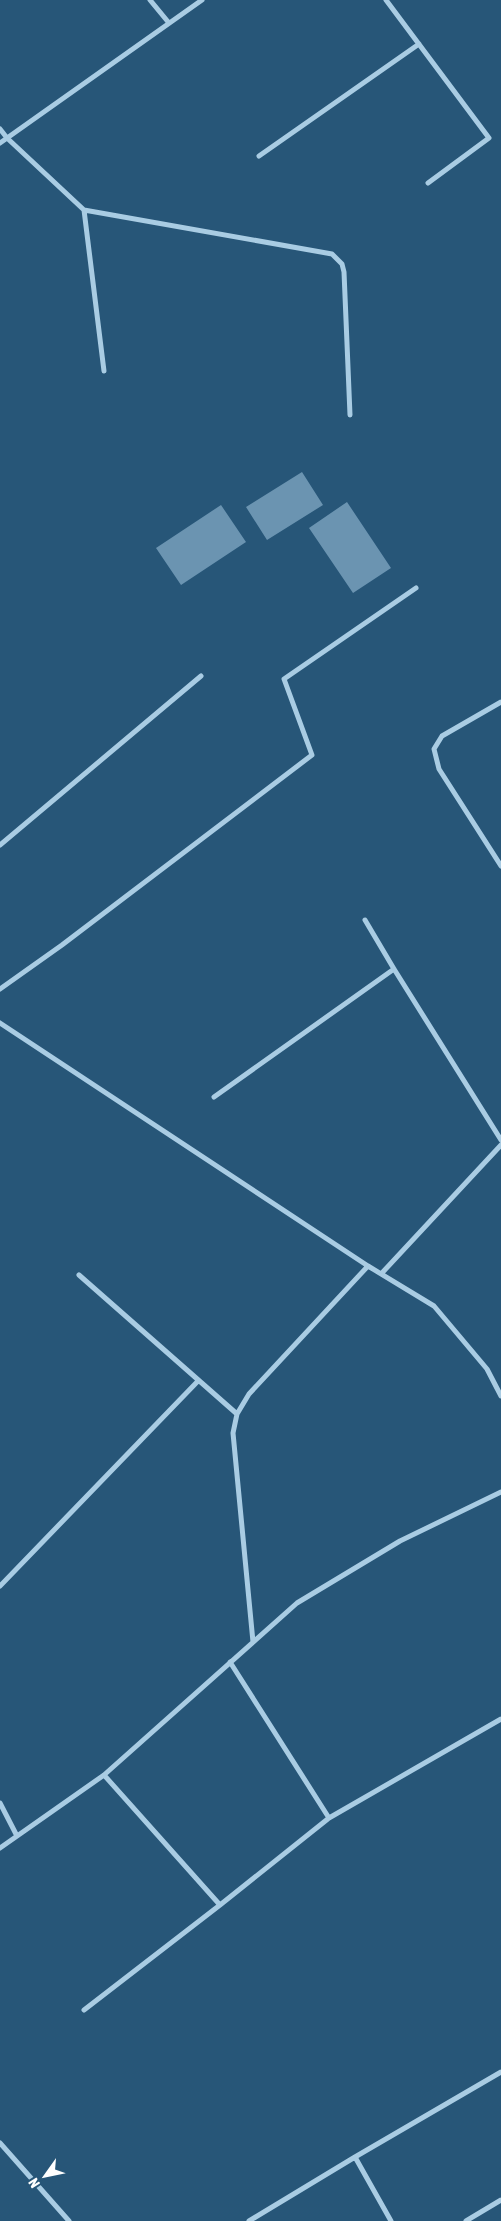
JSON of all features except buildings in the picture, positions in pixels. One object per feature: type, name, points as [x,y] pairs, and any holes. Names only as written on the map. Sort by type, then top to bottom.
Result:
[{"type":"street","points":[[150,0],[169,23]]},
{"type":"street","points":[[0,143],[202,0]]},
{"type":"street","points":[[386,0],[489,138],[428,183]]},
{"type":"street","points":[[259,156],[419,44]]},
{"type":"street","points":[[0,129],[7,138],[84,210],[332,254],[342,264],[344,272],[350,415]]},
{"type":"street","points":[[84,210],[104,371]]},
{"type":"street","points":[[0,989],[62,946],[312,755],[284,679],[416,588]]},
{"type":"street","points":[[0,845],[201,676]]},
{"type":"street","points":[[501,702],[442,736],[434,749],[439,769],[501,866]]},
{"type":"street","points":[[365,920],[501,1140]]},
{"type":"street","points":[[214,1097],[394,969]]},
{"type":"street","points":[[0,1023],[368,1266],[434,1306],[487,1369],[501,1396]]},
{"type":"street","points":[[381,1274],[501,1145]]},
{"type":"street","points":[[253,1642],[234,1433],[237,1414],[249,1394],[368,1266]]},
{"type":"street","points":[[79,1275],[237,1414]]},
{"type":"street","points":[[0,1586],[198,1381]]},
{"type":"street","points":[[0,1848],[104,1774],[296,1603],[400,1541],[501,1492]]},
{"type":"street","points":[[230,1662],[329,1818]]},
{"type":"street","points":[[84,2010],[329,1818],[501,1719]]},
{"type":"street","points":[[104,1774],[220,1905]]},
{"type":"street","points":[[0,1803],[17,1836]]},
{"type":"street","points":[[249,2221],[501,2072]]},
{"type":"street","points":[[0,2143],[69,2221]]},
{"type":"street","points":[[355,2157],[391,2221]]},
{"type":"street","points":[[466,2221],[501,2200]]}]
